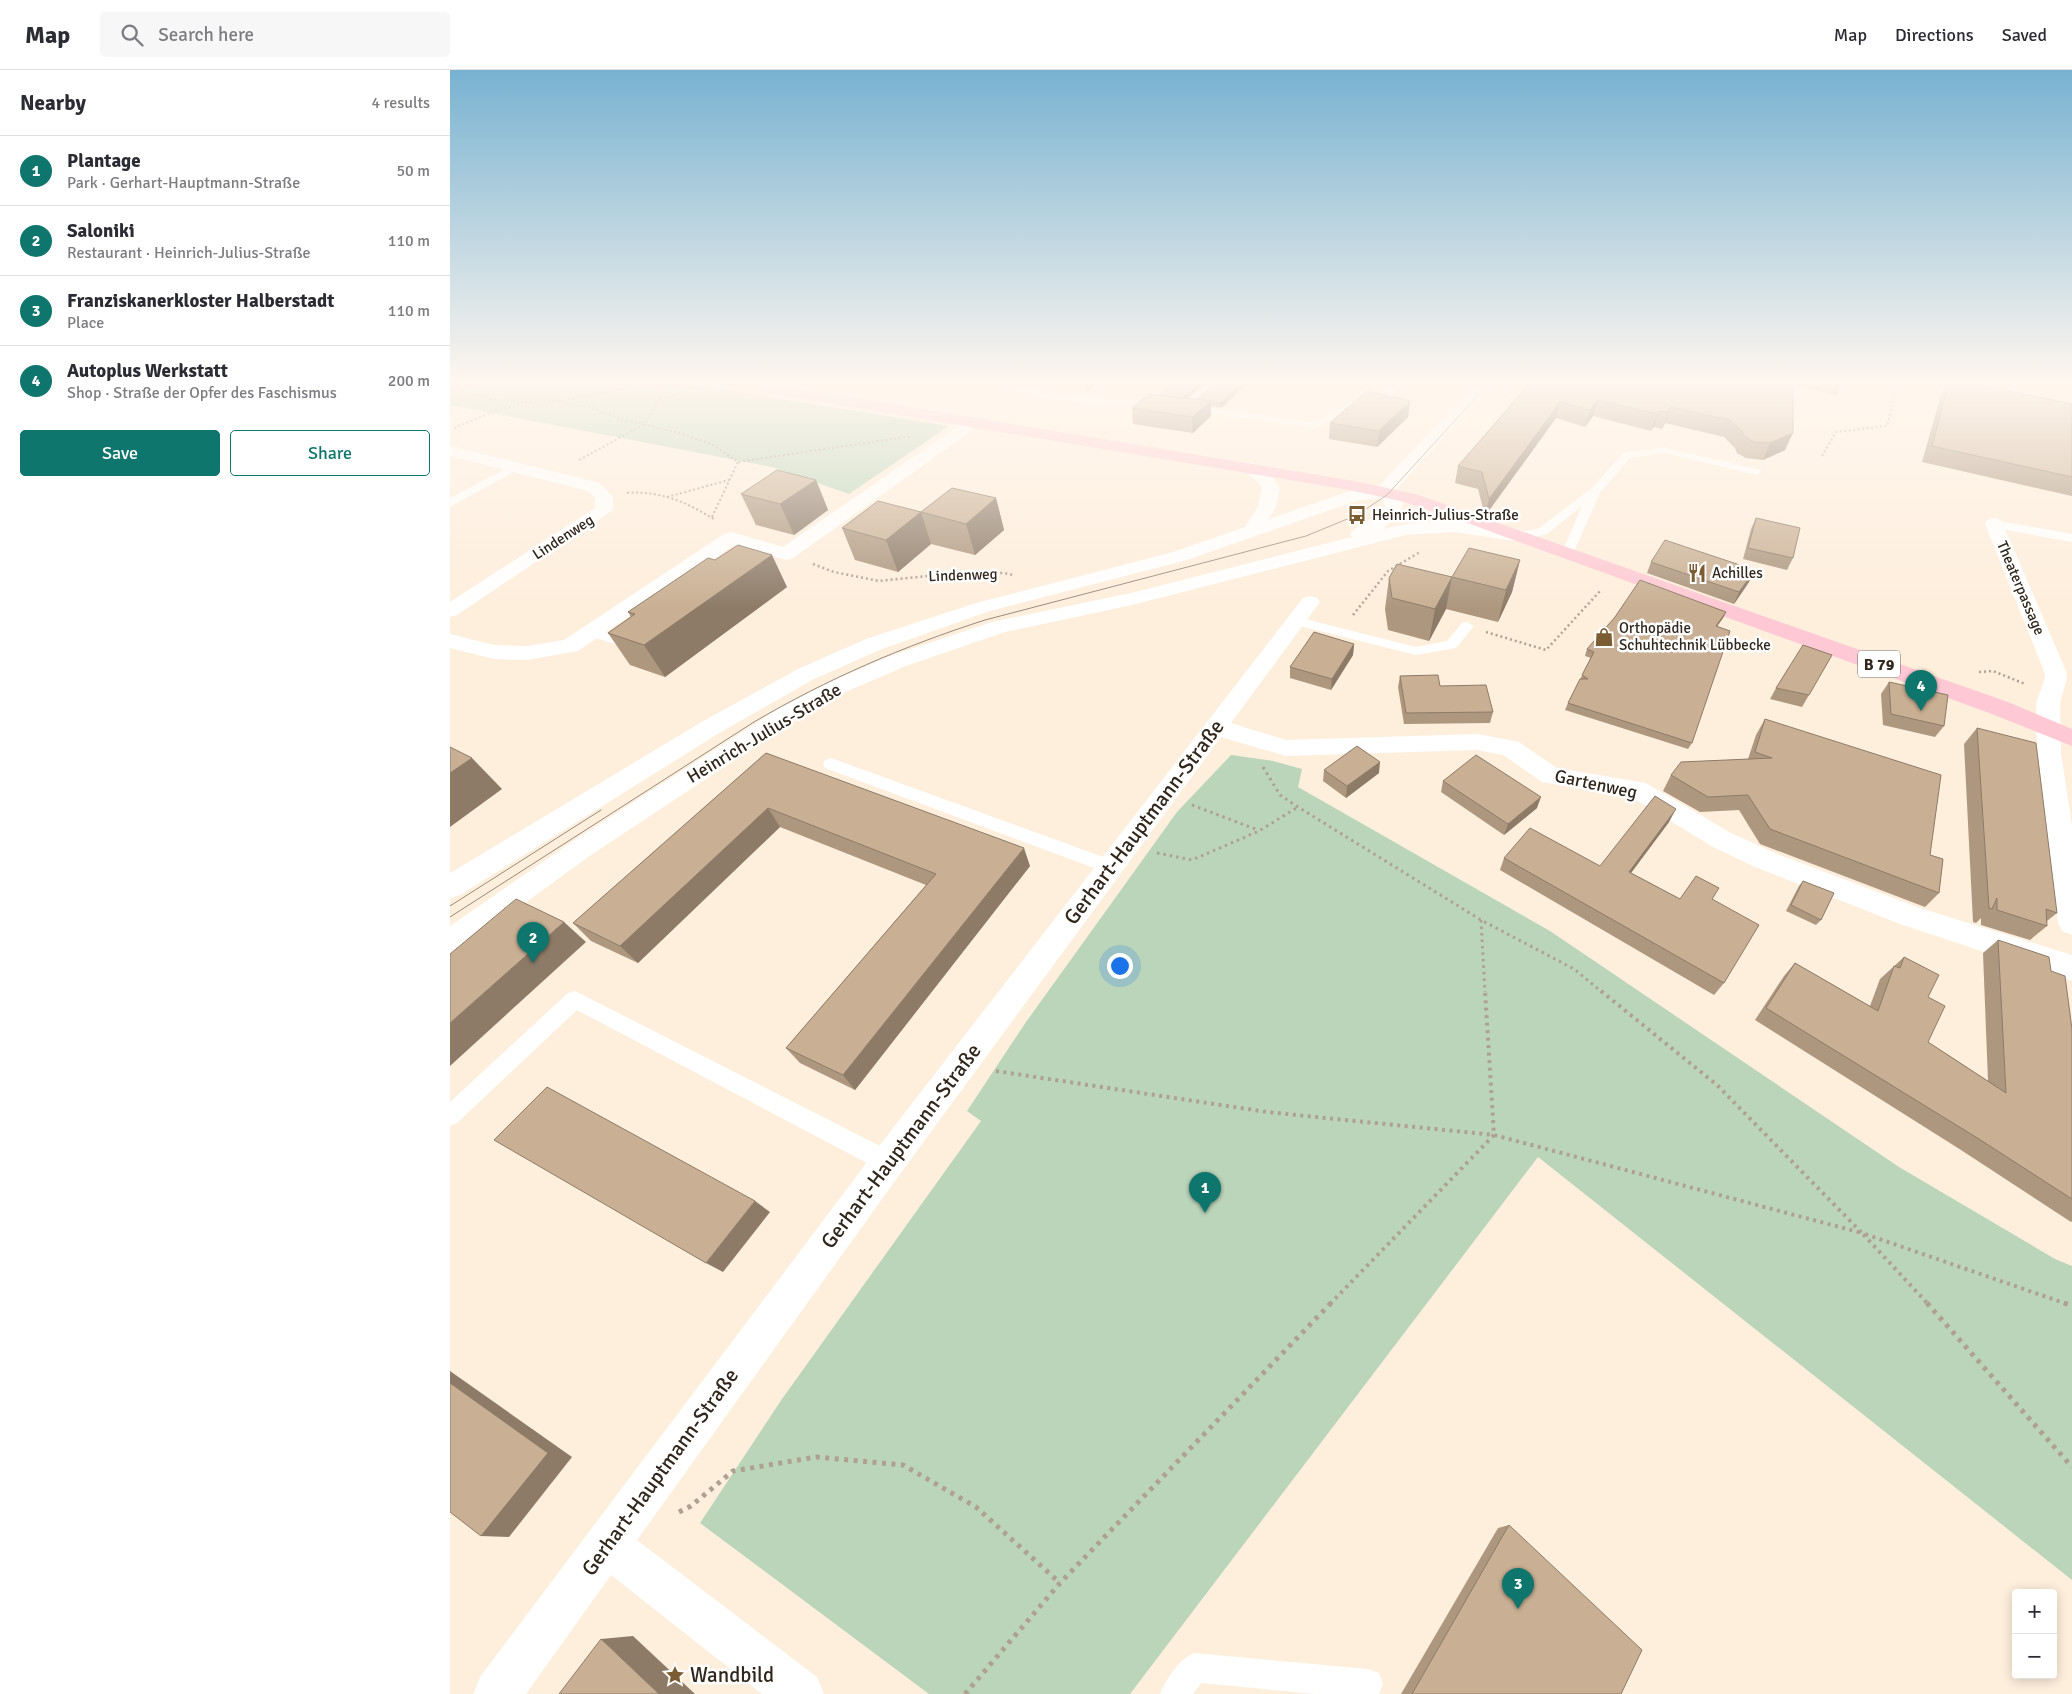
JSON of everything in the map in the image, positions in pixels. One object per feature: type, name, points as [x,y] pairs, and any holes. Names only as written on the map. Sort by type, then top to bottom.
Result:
[{"type":"main road","name":"B 79","points":[[1182,458],[1384,492],[1441,508],[1968,696],[2072,738]]},
{"type":"street","name":"Lindenweg","points":[[450,611],[604,510],[604,497],[594,487],[475,458]]},
{"type":"street","points":[[450,640],[494,652],[527,654],[570,646],[590,632],[735,547],[755,545],[786,554],[924,458]]},
{"type":"street","points":[[1384,492],[1415,458]]},
{"type":"street","points":[[1251,468],[1264,477],[1271,488],[1267,507],[1251,532]]},
{"type":"street","name":"Heinrich-Julius-Straße","points":[[450,887],[769,694],[874,644],[983,607],[1180,556],[1353,496],[1384,492],[1393,500],[1394,506],[1390,513],[1368,531],[1319,553]]},
{"type":"street","name":"Theaterpassage","points":[[1994,524],[2056,671],[2052,695],[2048,703],[2049,753],[2072,923]]},
{"type":"street","name":"Heinrich-Julius-Straße","points":[[450,942],[582,848],[786,715],[849,682],[898,661],[1000,627],[1132,599],[1319,553],[1378,536],[1426,526],[1480,528],[1522,536]]},
{"type":"street","name":"Gerhart-Hauptmann-Straße","points":[[497,1694],[888,1162],[1304,612]]},
{"type":"street","name":"Gartenweg","points":[[1216,727],[1286,748],[1477,742],[1497,744],[1510,748],[1551,776],[1636,790],[1722,840],[1765,860],[1910,916],[2072,968]]},
{"type":"street","points":[[450,866],[472,859],[552,824]]},
{"type":"street","points":[[607,1544],[800,1694]]},
{"type":"lane","points":[[1522,536],[1543,531],[1596,490],[1625,458]]},
{"type":"lane","points":[[1697,458],[1756,472]]},
{"type":"lane","points":[[450,503],[515,467]]},
{"type":"lane","points":[[1568,553],[1596,490]]},
{"type":"lane","name":"Theaterpassage","points":[[1994,524],[2072,538]]},
{"type":"lane","points":[[1304,612],[1335,630],[1416,651],[1451,644],[1466,626]]},
{"type":"lane","points":[[590,632],[618,641],[642,624]]},
{"type":"lane","points":[[831,764],[1118,857]]},
{"type":"lane","points":[[450,1116],[575,999],[888,1162]]},
{"type":"lane","points":[[1175,1694],[1194,1668],[1368,1684]]},
{"type":"path","points":[[552,476],[584,458]]},
{"type":"path","points":[[732,458],[738,462],[765,458]]},
{"type":"path","points":[[712,518],[738,462]]},
{"type":"path","points":[[665,498],[729,480]]},
{"type":"path","points":[[604,497],[634,492],[688,504],[730,530],[735,547]]},
{"type":"path","points":[[1335,630],[1358,610],[1388,571],[1427,549]]},
{"type":"path","name":"Lindenweg","points":[[786,554],[834,572],[879,581],[946,574],[1004,573],[1014,575]]},
{"type":"path","points":[[1466,626],[1546,650],[1605,586]]},
{"type":"path","points":[[1253,738],[1255,754],[1280,795],[1481,920],[1574,969],[1717,1085],[1862,1233],[1971,1351],[2072,1467]]},
{"type":"path","points":[[1165,795],[1259,831]]},
{"type":"path","points":[[1118,857],[1192,860],[1259,831],[1298,807]]},
{"type":"path","points":[[965,1694],[1060,1582],[1494,1135],[1481,920]]},
{"type":"path","points":[[962,1064],[1267,1112],[1494,1135],[1862,1233],[2072,1306]]},
{"type":"path","points":[[675,1514],[692,1506],[733,1472],[816,1457],[903,1465],[976,1507],[1060,1582]]},
{"type":"green space","points":[[724,458],[902,458],[849,494],[772,467]]},
{"type":"green space","points":[[1231,755],[1273,761],[1302,769],[1298,787],[1550,931],[1899,1167],[2055,1259],[2072,1266],[2072,1580],[1538,1157],[1130,1694],[929,1694],[700,1523],[782,1399],[981,1121],[967,1111],[1026,1022],[1177,812]]},
{"type":"building","points":[[1465,458],[1519,458],[1489,499],[1482,472],[1458,466]]},
{"type":"building","points":[[1985,458],[2072,458],[2072,477]]},
{"type":"building","points":[[777,470],[816,480],[780,504],[741,494]]},
{"type":"building","points":[[952,488],[996,498],[966,524],[921,512]]},
{"type":"building","points":[[878,501],[921,512],[886,540],[842,528]]},
{"type":"building","points":[[1756,518],[1800,528],[1793,558],[1748,548]]},
{"type":"building","points":[[1665,540],[1755,570],[1739,592],[1651,562]]},
{"type":"building","points":[[738,545],[772,555],[644,645],[608,633],[635,614],[628,612],[708,558],[715,560]]},
{"type":"building","points":[[1469,548],[1520,560],[1506,590],[1452,577]]},
{"type":"building","points":[[1397,564],[1452,577],[1435,609],[1392,598],[1389,578]]},
{"type":"building","points":[[1640,580],[1726,612],[1716,626],[1730,631],[1692,743],[1568,703],[1580,679],[1588,679],[1582,675],[1594,652],[1587,649],[1615,617]]},
{"type":"building","points":[[1314,632],[1354,644],[1332,679],[1290,667]]},
{"type":"building","points":[[1803,645],[1832,655],[1809,695],[1776,688]]},
{"type":"building","points":[[1438,675],[1440,686],[1486,685],[1493,712],[1406,713],[1400,676]]},
{"type":"building","points":[[1889,682],[1948,695],[1944,726],[1891,714]]},
{"type":"building","points":[[1765,719],[1941,775],[1930,855],[1943,859],[1939,893],[1770,829],[1748,795],[1708,797],[1671,775],[1681,762],[1772,758],[1755,752]]},
{"type":"building","points":[[1977,728],[2036,743],[2057,913],[2046,909],[2047,926],[1997,910],[1997,898],[1992,909],[1989,908]]},
{"type":"building","points":[[1357,746],[1380,762],[1347,786],[1324,770]]},
{"type":"building","points":[[450,747],[472,758],[450,773]]},
{"type":"building","points":[[766,753],[1024,848],[843,1075],[786,1048],[936,874],[768,808],[620,946],[573,923]]},
{"type":"building","points":[[1476,755],[1541,797],[1508,824],[1443,781]]},
{"type":"building","points":[[1655,796],[1676,809],[1629,872],[1680,899],[1696,876],[1719,888],[1712,899],[1759,925],[1724,983],[1504,858],[1530,828],[1600,866]]},
{"type":"building","points":[[1803,881],[1834,893],[1821,920],[1791,905]]},
{"type":"building","points":[[516,899],[564,922],[450,1023],[450,954]]},
{"type":"building","points":[[1998,940],[2049,957],[2051,971],[2065,976],[2072,1029],[2072,1199],[1979,1139],[1766,1008],[1795,963],[1878,1011],[1894,966],[1900,968],[1904,957],[1939,975],[1928,997],[1945,1006],[1928,1042],[2006,1093]]},
{"type":"building","points":[[547,1087],[755,1201],[706,1263],[494,1140]]},
{"type":"building","points":[[450,1383],[548,1453],[481,1536],[450,1512]]},
{"type":"building","points":[[1509,1525],[1642,1650],[1621,1694],[1412,1694]]},
{"type":"building","points":[[601,1639],[659,1694],[559,1694]]},
{"type":"tram line","points":[[450,917],[754,722],[838,678],[896,652],[985,620],[1306,536],[1357,515],[1387,495],[1421,458]]},
{"type":"tram line","points":[[450,906],[601,810]]},
{"type":"place","name":"Heinrich-Julius-Straße","points":[[1357,515]]},
{"type":"place","name":"Achilles","points":[[1697,573]]},
{"type":"place","name":"Orthopädie Schuhtechnik Lübbecke","points":[[1604,637]]},
{"type":"place","name":"Autoplus Werkstatt","points":[[1921,711]]},
{"type":"place","name":"Saloniki","points":[[533,963]]},
{"type":"place","name":"Plantage","points":[[1205,1213]]},
{"type":"place","name":"Franziskanerkloster Halberstadt","points":[[1518,1609]]},
{"type":"place","name":"Wandbild","points":[[675,1675]]}]
